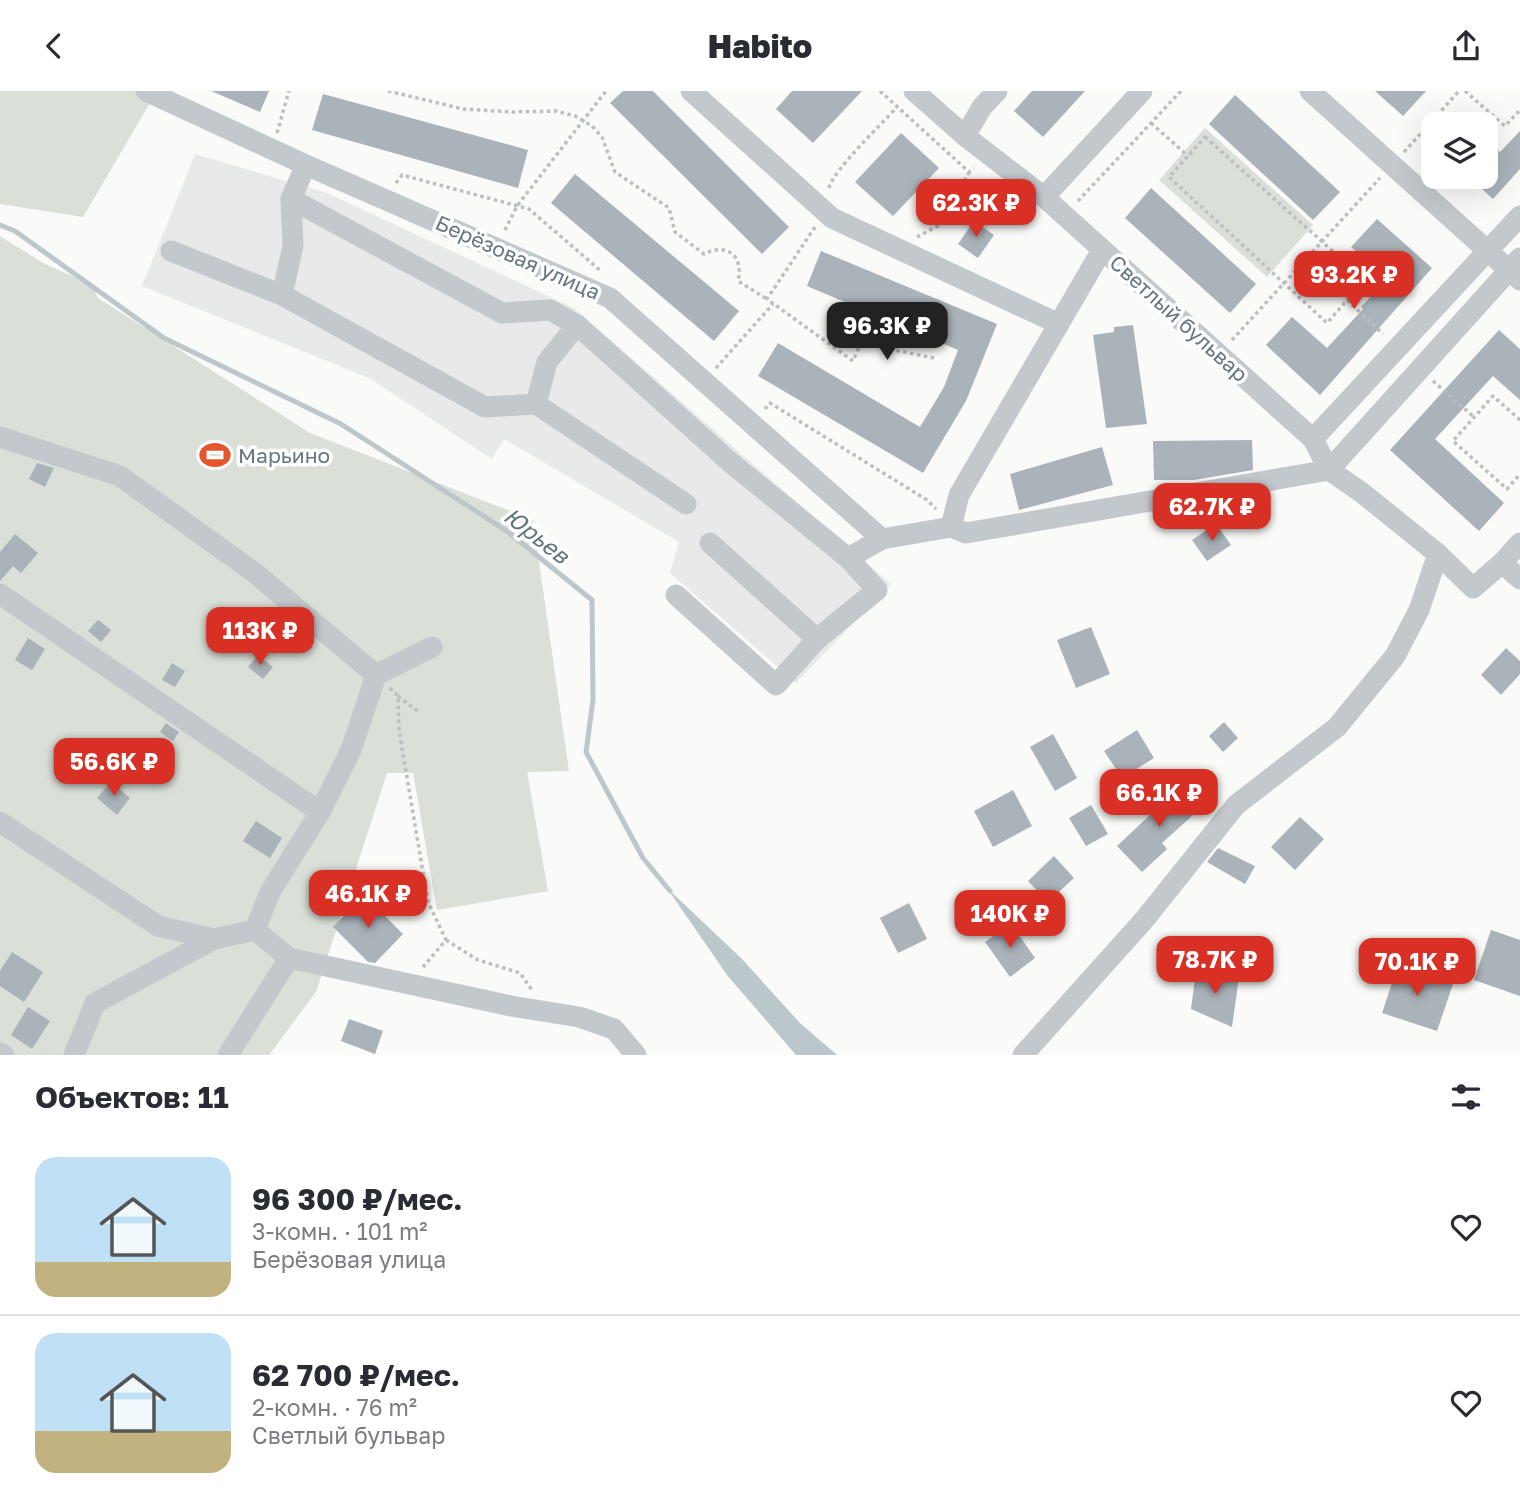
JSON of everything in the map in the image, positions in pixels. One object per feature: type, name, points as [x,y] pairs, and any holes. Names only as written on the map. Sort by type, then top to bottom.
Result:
[{"type":"street","name":"Берёзовая улица","points":[[146,91],[306,165],[610,298],[882,538]]},
{"type":"street","points":[[691,91],[832,218],[1059,324]]},
{"type":"street","points":[[965,136],[982,107],[997,91]]},
{"type":"street","points":[[1044,197],[1142,91]]},
{"type":"street","points":[[848,558],[882,538],[951,527],[966,533],[1329,470],[1516,269],[1489,252],[1310,91]]},
{"type":"street","name":"Светлый бульвар","points":[[920,93],[965,136],[1044,197],[1313,439],[1329,470],[1361,492],[1438,554],[1473,588],[1502,563]]},
{"type":"street","points":[[282,295],[293,246],[292,199],[306,165]]},
{"type":"street","points":[[292,199],[502,313],[550,310],[577,325],[730,462],[848,558],[877,590],[817,639],[776,685],[676,595]]},
{"type":"street","points":[[1313,439],[1520,216]]},
{"type":"street","points":[[951,527],[959,495],[1102,250]]},
{"type":"street","points":[[171,251],[282,295],[485,408],[536,404],[685,504]]},
{"type":"street","points":[[536,404],[547,362],[577,325]]},
{"type":"street","points":[[0,437],[120,476],[255,573],[376,675]]},
{"type":"street","points":[[710,543],[817,639]]},
{"type":"street","points":[[1520,543],[1502,563],[1520,579]]},
{"type":"street","points":[[1023,1055],[1144,920],[1236,805],[1338,727],[1395,656],[1419,610],[1438,554]]},
{"type":"street","points":[[0,594],[320,812]]},
{"type":"street","points":[[255,930],[270,892],[320,812],[351,750],[376,675],[432,647]]},
{"type":"street","points":[[0,822],[158,926],[214,939]]},
{"type":"street","points":[[74,1055],[95,1003],[214,939],[255,930]]},
{"type":"street","points":[[255,930],[289,958],[546,1013],[579,1017],[614,1029],[636,1055]]},
{"type":"street","points":[[228,1055],[289,958]]},
{"type":"path","points":[[272,149],[289,91]]},
{"type":"path","points":[[388,91],[463,109],[556,111],[584,120],[602,137],[615,172],[669,208],[676,232],[704,254],[712,249],[733,254],[741,271],[738,281],[853,361],[865,333],[894,349],[934,358]]},
{"type":"path","points":[[496,248],[517,206],[606,91]]},
{"type":"path","points":[[1065,216],[1181,91]]},
{"type":"path","points":[[1219,355],[1459,91]]},
{"type":"path","points":[[1465,91],[1505,127],[1520,110]]},
{"type":"path","points":[[830,183],[897,107]]},
{"type":"path","points":[[1151,123],[1188,156]]},
{"type":"path","points":[[1205,137],[1321,242],[1365,280],[1327,323],[1169,177],[1205,137]]},
{"type":"path","points":[[926,232],[945,222],[969,172]]},
{"type":"path","points":[[385,199],[402,176],[529,209],[620,286],[610,298]]},
{"type":"path","points":[[766,299],[825,212]]},
{"type":"path","points":[[1347,300],[1390,340]]},
{"type":"path","points":[[711,374],[773,304]]},
{"type":"path","points":[[1435,382],[1474,417]]},
{"type":"path","points":[[1520,420],[1493,396],[1453,441],[1507,489],[1520,474]]},
{"type":"path","points":[[759,417],[770,403],[928,500],[951,527]]},
{"type":"path","points":[[376,675],[419,712]]},
{"type":"path","points":[[398,696],[399,730],[428,902],[446,940],[478,960],[520,973],[546,1013]]},
{"type":"path","points":[[409,983],[446,940]]},
{"type":"shaded area","points":[[0,91],[157,91],[83,217],[0,204]]},
{"type":"shaded area","points":[[1205,128],[1313,225],[1267,277],[1159,180]]},
{"type":"shaded area","points":[[195,154],[327,193],[574,308],[891,584],[796,683],[670,573],[679,542],[504,439],[492,459],[369,378],[142,286]]},
{"type":"shaded area","points":[[0,236],[43,263],[92,285],[98,298],[310,433],[533,520],[569,771],[527,772],[548,891],[437,910],[413,773],[387,773],[316,992],[269,1055],[0,1055]]},
{"type":"shaded area","points":[[667,888],[741,958],[800,1023],[837,1055],[796,1055],[727,975]]},
{"type":"building","points":[[211,91],[269,91],[260,112]]},
{"type":"building","points":[[623,91],[653,91],[789,227],[762,254],[610,103]]},
{"type":"building","points":[[792,91],[862,91],[813,143],[776,109]]},
{"type":"building","points":[[1032,91],[1085,91],[1043,137],[1014,111]]},
{"type":"building","points":[[1375,91],[1426,91],[1403,116]]},
{"type":"building","points":[[323,94],[528,150],[518,188],[312,130]]},
{"type":"building","points":[[1235,95],[1340,192],[1313,220],[1209,124]]},
{"type":"building","points":[[1520,131],[1520,169],[1493,199],[1482,189],[1498,189],[1498,150],[1500,152]]},
{"type":"building","points":[[901,133],[939,168],[893,216],[855,182]]},
{"type":"building","points":[[575,174],[739,311],[714,341],[551,203]]},
{"type":"building","points":[[1151,188],[1256,284],[1230,313],[1125,218]]},
{"type":"building","points":[[1377,219],[1432,268],[1320,395],[1266,345],[1292,317],[1327,348],[1363,309],[1361,307],[1387,279],[1351,247]]},
{"type":"building","points":[[974,221],[994,235],[978,258],[958,244]]},
{"type":"building","points":[[821,251],[997,324],[966,401],[923,473],[758,376],[778,343],[920,427],[944,387],[958,350],[807,286]]},
{"type":"building","points":[[1133,325],[1147,424],[1106,428],[1093,335],[1114,332],[1114,327]]},
{"type":"building","points":[[1499,330],[1520,349],[1520,400],[1493,376],[1435,439],[1504,503],[1479,531],[1390,450]]},
{"type":"building","points":[[1252,440],[1253,470],[1194,480],[1154,480],[1153,441]]},
{"type":"building","points":[[1102,447],[1113,485],[1019,510],[1010,474]]},
{"type":"building","points":[[37,463],[54,468],[45,487],[29,479]]},
{"type":"building","points":[[1216,524],[1231,545],[1207,561],[1192,540]]},
{"type":"building","points":[[15,534],[38,553],[21,573],[13,566],[0,581],[0,552]]},
{"type":"building","points":[[98,620],[111,630],[101,642],[88,631]]},
{"type":"building","points":[[1091,627],[1110,674],[1076,688],[1057,640]]},
{"type":"building","points":[[28,638],[45,649],[32,670],[15,660]]},
{"type":"building","points":[[1506,648],[1520,661],[1520,674],[1501,695],[1481,675]]},
{"type":"building","points":[[258,655],[273,667],[263,679],[248,667]]},
{"type":"building","points":[[172,663],[185,671],[175,687],[162,680]]},
{"type":"building","points":[[1224,722],[1238,738],[1223,752],[1209,736]]},
{"type":"building","points":[[166,723],[179,732],[173,741],[160,732]]},
{"type":"building","points":[[1137,730],[1154,758],[1122,778],[1104,751]]},
{"type":"building","points":[[1053,734],[1077,778],[1055,791],[1030,747]]},
{"type":"building","points":[[111,782],[130,798],[117,815],[97,798]]},
{"type":"building","points":[[1182,785],[1202,807],[1162,843],[1167,849],[1142,872],[1117,846]]},
{"type":"building","points":[[1013,790],[1032,826],[993,847],[974,811]]},
{"type":"building","points":[[1091,805],[1108,834],[1086,846],[1069,818]]},
{"type":"building","points":[[1300,817],[1324,839],[1295,870],[1271,847]]},
{"type":"building","points":[[256,821],[282,838],[270,858],[243,841]]},
{"type":"building","points":[[1218,848],[1255,866],[1245,884],[1207,862]]},
{"type":"building","points":[[1054,856],[1074,878],[1048,902],[1028,881]]},
{"type":"building","points":[[364,895],[403,934],[375,963],[368,962],[333,927]]},
{"type":"building","points":[[909,903],[927,939],[898,953],[880,918]]},
{"type":"building","points":[[1011,924],[1035,958],[1010,977],[985,942]]},
{"type":"building","points":[[1491,930],[1520,940],[1520,996],[1474,980]]},
{"type":"building","points":[[12,952],[43,972],[24,1002],[0,986],[0,971]]},
{"type":"building","points":[[1398,965],[1453,984],[1437,1031],[1382,1013]]},
{"type":"building","points":[[1196,971],[1239,977],[1232,1027],[1191,1009]]},
{"type":"building","points":[[28,1007],[50,1021],[32,1049],[11,1035]]},
{"type":"building","points":[[349,1019],[383,1031],[375,1054],[341,1041]]},
{"type":"waterway","name":"Юрьев","points":[[0,225],[15,231],[164,338],[341,424],[508,532],[592,600],[593,700],[586,752],[643,858],[670,891]]},
{"type":"place","name":"Марьино","points":[[215,455]]}]
